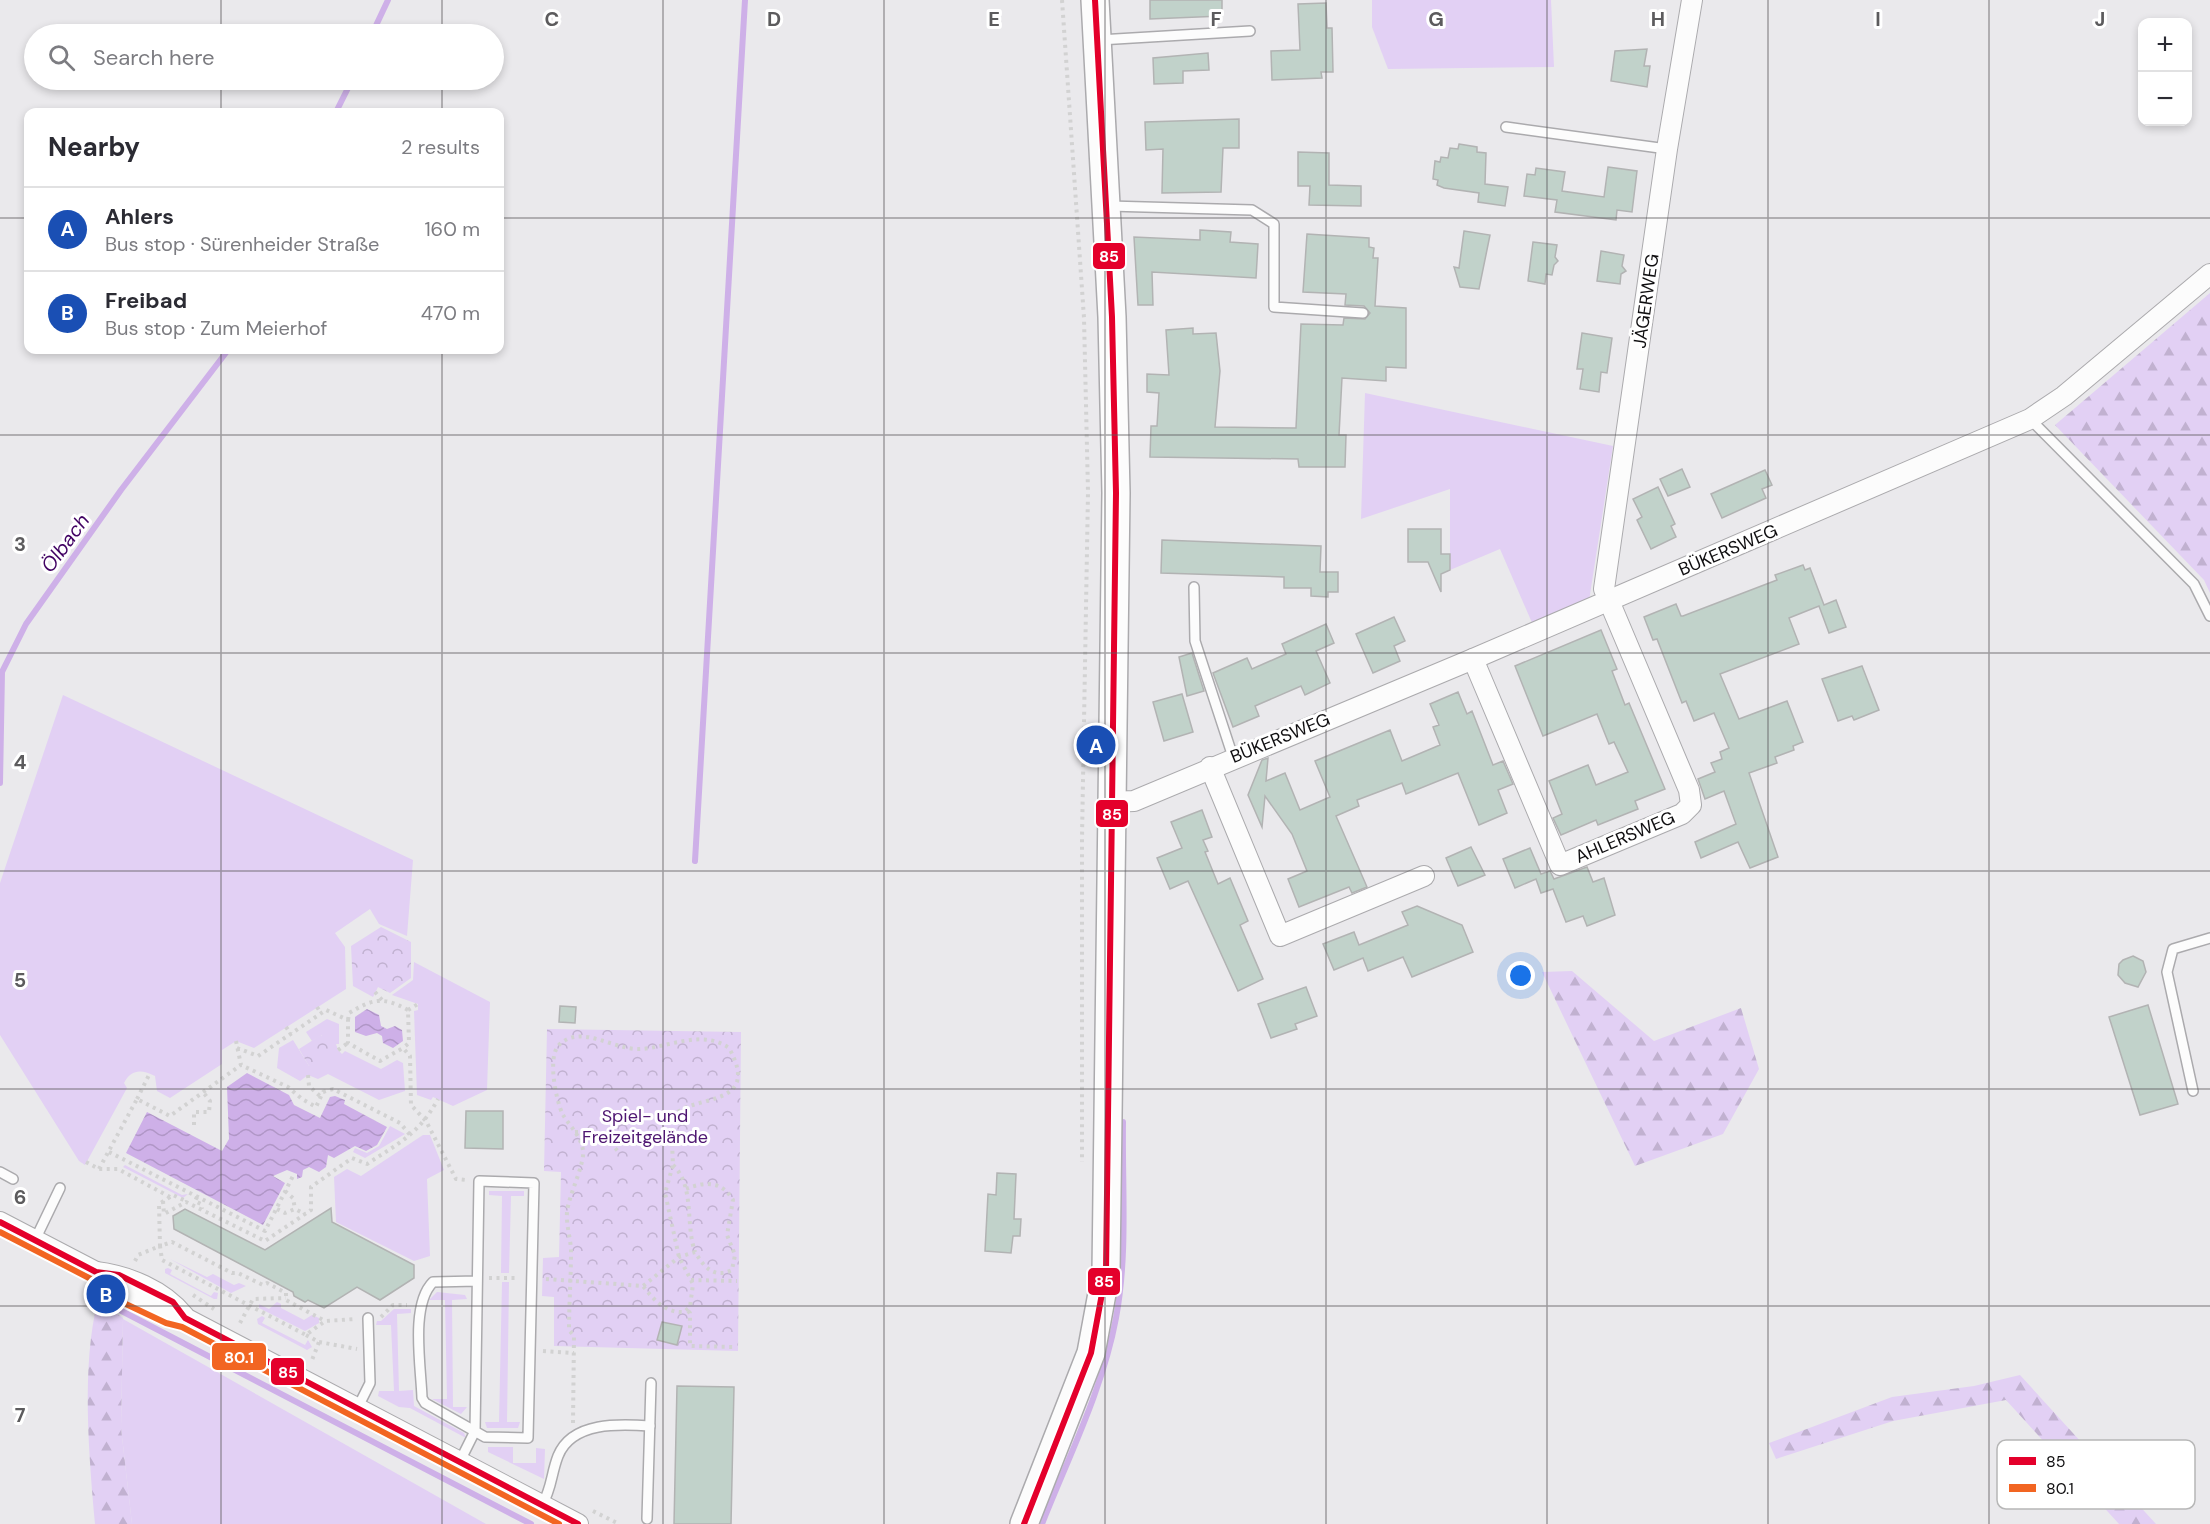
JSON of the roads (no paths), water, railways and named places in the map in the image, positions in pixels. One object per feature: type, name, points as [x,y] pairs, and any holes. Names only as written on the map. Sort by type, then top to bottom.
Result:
[{"type":"main road","points":[[1024,1524],[1091,1353],[1106,1272],[1116,493],[1107,206],[1095,0]]},
{"type":"street","name":"JÄGERWEG","points":[[1609,601],[1604,589],[1667,149],[1692,0]]},
{"type":"street","name":"BÜKERSWEG","points":[[1112,802],[1134,801],[1233,757],[1473,659],[2030,419],[2064,396],[2210,274]]},
{"type":"street","name":"AHLERSWEG","points":[[1473,659],[1560,865],[1682,814],[1691,805],[1689,790],[1609,601]]},
{"type":"street","name":"BÜKERSWEG","points":[[1210,767],[1280,936],[1424,876]]},
{"type":"street","points":[[0,1222],[96,1272],[119,1275],[173,1302],[185,1318],[578,1524]]},
{"type":"lane","points":[[1098,40],[1250,31]]},
{"type":"lane","points":[[1506,126],[1667,149]]},
{"type":"lane","points":[[1107,206],[1252,210],[1274,224],[1274,306],[1363,313]]},
{"type":"lane","points":[[2030,419],[2194,584],[2210,616]]},
{"type":"lane","points":[[1194,587],[1195,641],[1233,757]]},
{"type":"lane","points":[[2193,1091],[2167,972],[2173,949],[2210,938]]},
{"type":"lane","points":[[0,1172],[13,1179]]},
{"type":"lane","points":[[460,1461],[475,1431],[479,1181],[534,1183],[528,1438],[485,1437],[475,1431],[425,1403],[422,1398],[419,1305],[425,1290],[433,1282],[477,1281]]},
{"type":"lane","points":[[35,1240],[60,1188]]},
{"type":"lane","points":[[358,1407],[370,1383],[368,1318]]},
{"type":"lane","points":[[647,1519],[651,1383]]},
{"type":"lane","points":[[542,1505],[551,1489],[557,1458],[563,1447],[573,1439],[603,1425],[650,1426]]},
{"type":"water","points":[[367,1009],[379,1015],[381,1026],[387,1029],[395,1026],[402,1030],[403,1041],[393,1048],[383,1043],[382,1036],[377,1033],[366,1036],[355,1032],[355,1017]]},
{"type":"water","points":[[247,1073],[289,1095],[294,1105],[320,1118],[330,1097],[335,1096],[345,1100],[344,1104],[387,1127],[377,1145],[366,1151],[355,1146],[334,1158],[328,1155],[326,1167],[319,1172],[309,1167],[303,1170],[302,1177],[297,1179],[297,1174],[287,1170],[273,1176],[285,1183],[263,1225],[126,1153],[147,1112],[222,1151],[229,1139],[227,1087]]},
{"type":"waterway","name":"Ölbach","points":[[377,24],[388,0]]},
{"type":"waterway","points":[[695,861],[745,0]]},
{"type":"waterway","name":"Ölbach","points":[[338,108],[347,90]]},
{"type":"waterway","name":"Ölbach","points":[[0,783],[2,672],[26,624],[121,490],[225,354]]},
{"type":"waterway","points":[[1042,1524],[1094,1397],[1116,1318],[1123,1245],[1123,1122]]},
{"type":"waterway","points":[[112,1306],[531,1524]]},
{"type":"place","name":"Ahlers","points":[[1096,745]]},
{"type":"place","name":"Freibad","points":[[106,1294]]},
{"type":"park label","name":"Spiel- und Freizeitgelände","points":[[645,1126]]}]
